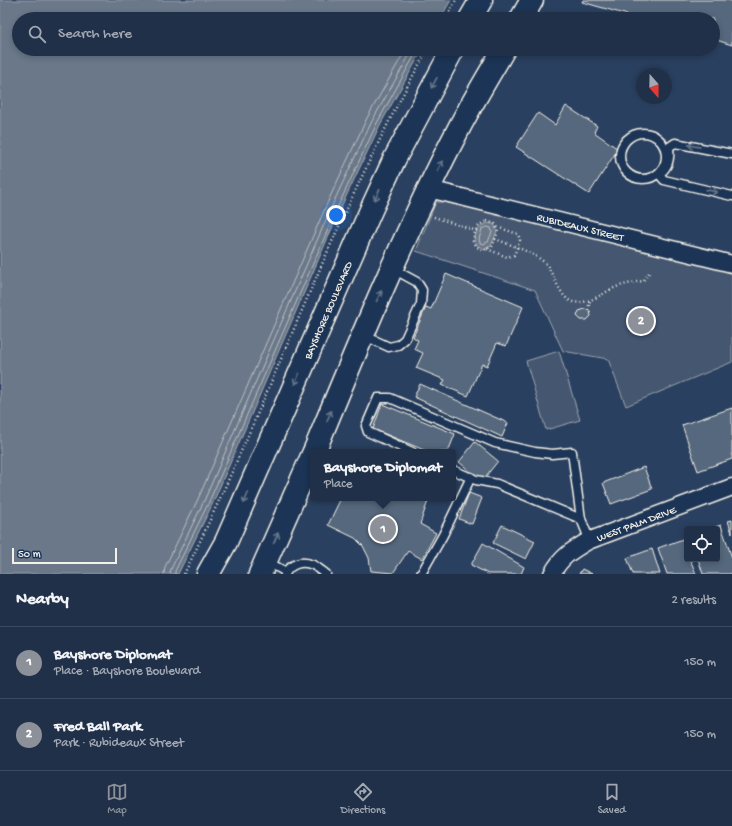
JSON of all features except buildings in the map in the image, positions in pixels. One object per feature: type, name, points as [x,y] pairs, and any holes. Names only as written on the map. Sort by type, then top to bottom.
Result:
[{"type":"main road","points":[[474,12],[481,0]]},
{"type":"main road","points":[[525,12],[532,0]]},
{"type":"main road","name":"BAYSHORE BOULEVARD","points":[[208,574],[226,542],[390,167],[449,56]]},
{"type":"main road","points":[[315,449],[362,335],[429,189],[459,128],[500,56]]},
{"type":"main road","points":[[263,568],[310,460]]},
{"type":"street","name":"RUBIDEAUX STREET","points":[[429,189],[732,264]]},
{"type":"street","name":"WEST PALM DRIVE","points":[[552,574],[562,559],[590,540],[732,487]]},
{"type":"lane","points":[[659,174],[664,168],[667,160],[664,145],[659,139],[653,135],[645,133],[631,137],[625,142],[621,149],[621,164],[630,176],[645,180],[653,178],[659,174],[666,169],[670,157],[669,147],[675,143],[732,154]]},
{"type":"lane","points":[[659,174],[664,180],[732,196]]},
{"type":"lane","points":[[362,335],[388,347],[398,345],[405,339],[421,304],[422,290],[417,282],[392,269]]},
{"type":"lane","points":[[405,449],[368,432],[366,426],[378,398],[390,398],[495,443],[535,452],[552,454],[572,452],[581,519],[590,540]]},
{"type":"lane","points":[[456,471],[497,484],[581,519]]},
{"type":"lane","points":[[421,574],[443,535],[471,477]]},
{"type":"lane","points":[[263,568],[286,573],[288,568],[299,562],[312,564],[326,574]]},
{"type":"path","points":[[449,12],[456,0]]},
{"type":"path","points":[[184,574],[212,515],[356,187],[393,112],[424,56]]},
{"type":"path","points":[[432,216],[476,231]]},
{"type":"path","points":[[487,249],[492,247],[498,232],[496,227],[495,224],[487,221],[480,224],[476,231],[473,241],[477,247],[507,256],[514,254],[517,248],[520,240],[518,234],[496,227]]},
{"type":"path","points":[[495,239],[517,248],[544,263],[550,270],[564,296],[574,302],[590,300],[618,286],[643,281],[649,273]]},
{"type":"path","points":[[588,310],[590,300]]},
{"type":"shaded area","points":[[436,202],[444,202],[732,268],[732,362],[626,406],[608,359],[563,351],[535,290],[416,251]]},
{"type":"shaded area","points":[[559,351],[580,420],[546,430],[526,361]]},
{"type":"water","points":[[0,0],[451,0],[444,12],[12,12],[12,56],[419,56],[380,125],[343,203],[212,505],[178,574],[0,574]]},
{"type":"water","points":[[487,223],[494,224],[497,231],[491,246],[484,249],[478,246],[474,241],[478,230],[481,226]]},
{"type":"place","name":"Fred Ball Park","points":[[641,321]]},
{"type":"place","name":"Bayshore Diplomat","points":[[383,529]]}]
